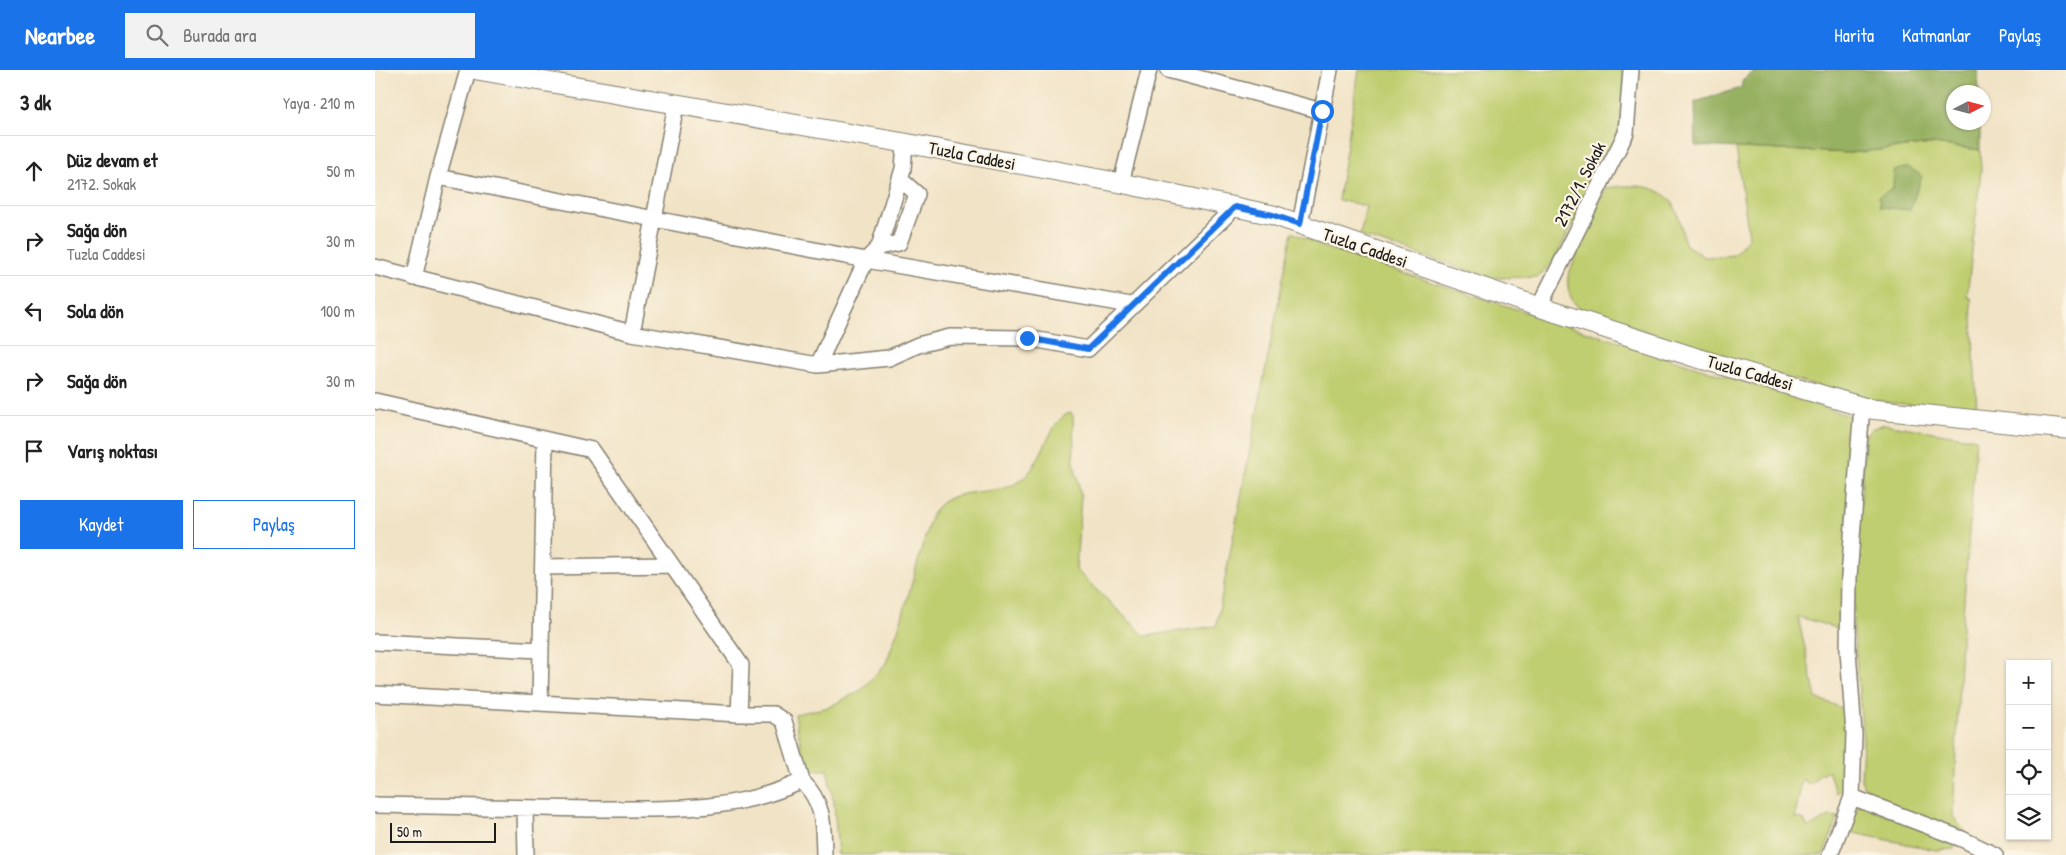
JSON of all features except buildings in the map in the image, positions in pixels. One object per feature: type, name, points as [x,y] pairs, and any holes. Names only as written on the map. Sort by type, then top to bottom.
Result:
[{"type":"main road","name":"Tuzla Caddesi","points":[[489,71],[676,105],[905,143],[1121,183],[1273,215],[1539,307],[1694,357],[1862,406],[2066,429]]},
{"type":"street","points":[[413,278],[438,177],[468,70]]},
{"type":"street","points":[[1121,183],[1149,70]]},
{"type":"street","points":[[1168,70],[1322,111]]},
{"type":"street","points":[[1300,224],[1330,70]]},
{"type":"street","name":"2172/1. Sokak","points":[[1539,307],[1626,133],[1631,70]]},
{"type":"street","points":[[632,333],[676,105]]},
{"type":"street","points":[[818,365],[866,260],[879,247],[901,179],[905,143]]},
{"type":"street","points":[[438,177],[866,260],[1131,305]]},
{"type":"street","points":[[375,267],[632,333],[818,365],[889,358],[918,345],[950,336],[1027,338],[1088,349],[1131,305],[1235,207]]},
{"type":"street","points":[[375,401],[592,450],[741,666],[739,714]]},
{"type":"street","points":[[1829,855],[1852,797],[1854,742],[1848,650],[1849,577],[1862,406]]},
{"type":"street","points":[[540,702],[545,440]]},
{"type":"street","points":[[543,567],[670,565]]},
{"type":"street","points":[[375,642],[541,650]]},
{"type":"street","points":[[375,694],[739,714],[773,714],[784,721],[803,781],[814,793],[822,815],[824,855]]},
{"type":"street","points":[[375,805],[698,809],[733,803],[781,791],[803,781]]},
{"type":"street","points":[[1852,797],[1962,839],[1995,855]]},
{"type":"street","points":[[525,808],[526,855]]},
{"type":"green space","points":[[1359,70],[1625,70],[1623,111],[1617,139],[1553,262],[1538,277],[1492,278],[1360,236],[1366,206],[1338,200]]},
{"type":"green space","points":[[1758,70],[1978,70],[1979,85],[1946,85],[1946,130],[1980,130],[1980,150],[1933,144],[1850,153],[1696,146],[1695,102],[1741,88],[1743,79]]},
{"type":"green space","points":[[1933,144],[1980,150],[1981,170],[1967,297],[1971,298],[1977,411],[2066,419],[2066,423],[1885,402],[1834,391],[1730,361],[1579,308],[1568,290],[1568,276],[1605,188],[1645,187],[1663,194],[1676,210],[1685,244],[1704,257],[1734,255],[1749,237],[1736,148],[1850,153]]},
{"type":"green space","points":[[1908,167],[1922,176],[1910,210],[1880,207],[1879,196],[1893,188],[1894,171]]},
{"type":"green space","points":[[1292,232],[1329,249],[1853,417],[1843,630],[1798,617],[1816,698],[1847,710],[1847,788],[1836,793],[1828,771],[1820,774],[1810,785],[1802,779],[1795,818],[1803,819],[1808,828],[1830,816],[1839,817],[1823,855],[838,855],[834,803],[827,770],[811,770],[802,753],[795,714],[829,707],[861,690],[886,663],[901,621],[931,516],[938,506],[952,497],[961,494],[1011,486],[1020,481],[1028,474],[1051,432],[1064,416],[1071,413],[1073,416],[1074,463],[1081,496],[1076,570],[1145,636],[1216,626]]},
{"type":"green space","points":[[1884,424],[1976,439],[1961,641],[1953,816],[1969,838],[1873,799],[1867,794],[1861,780],[1863,741],[1853,620],[1865,436],[1871,429]]},
{"type":"green space","points":[[1859,804],[1956,842],[1954,849],[1936,850],[1849,832],[1842,855],[1839,855]]},
{"type":"route","points":[[1027,338],[1088,349],[1131,305],[1235,207],[1273,215],[1300,224],[1322,111]]}]
